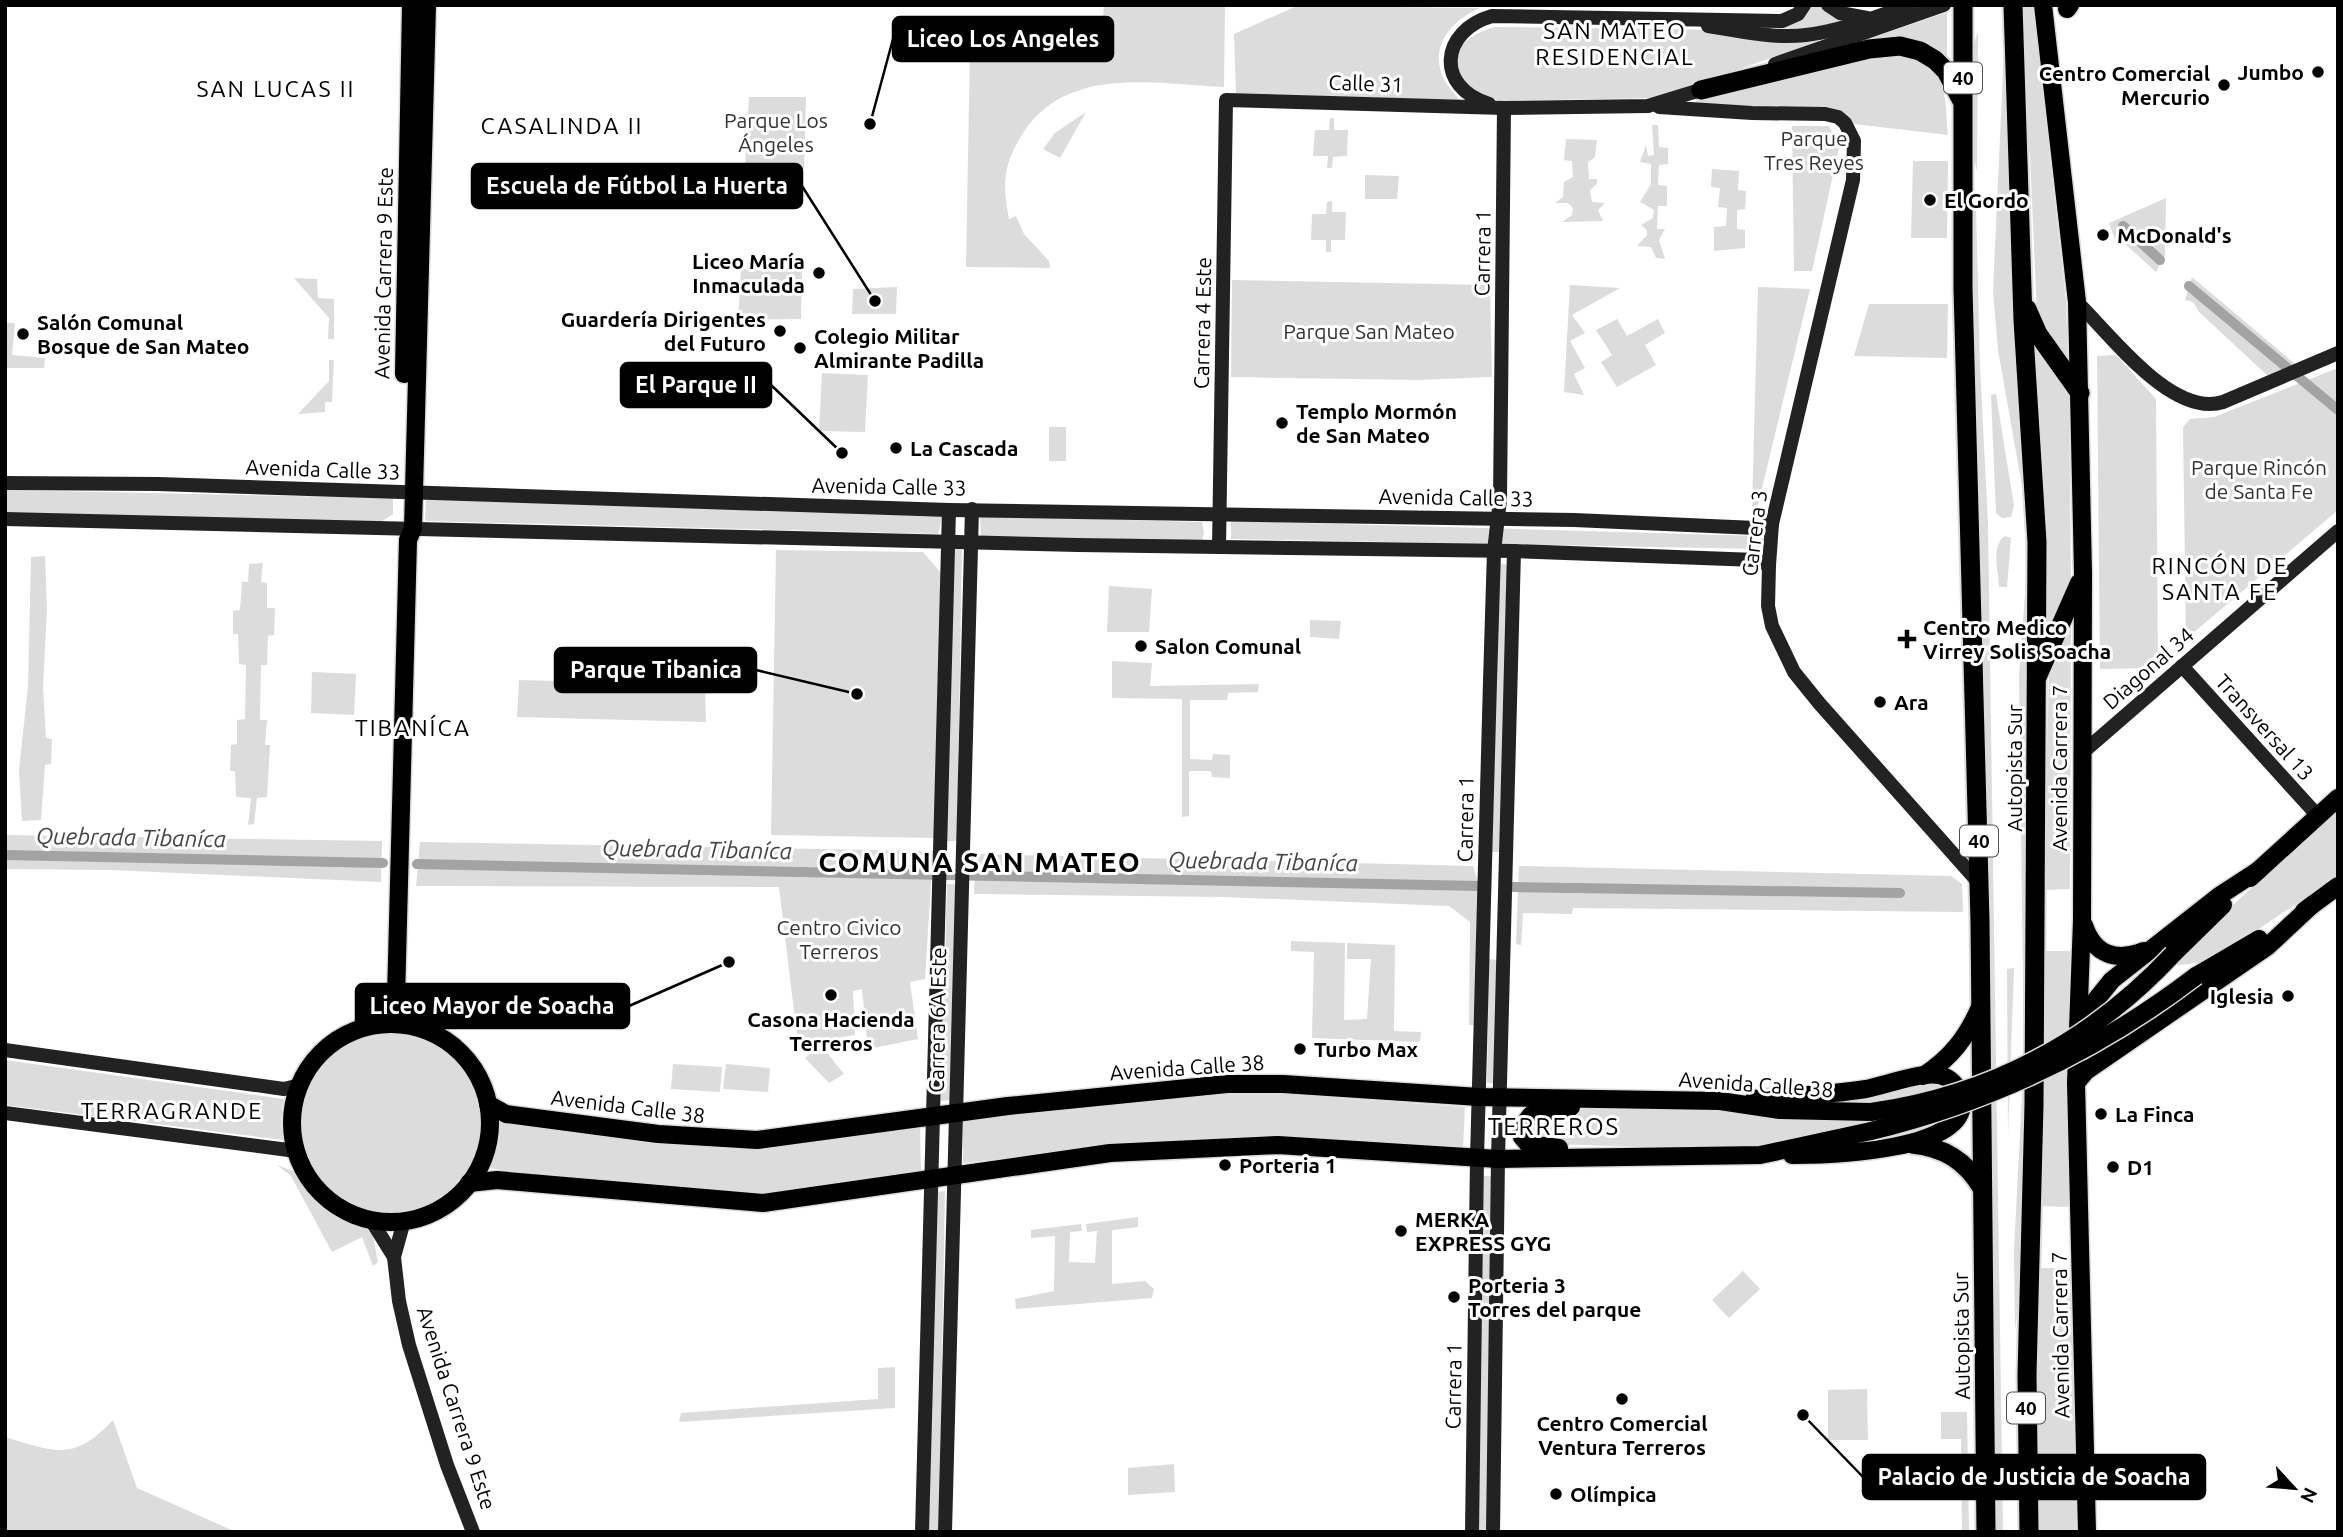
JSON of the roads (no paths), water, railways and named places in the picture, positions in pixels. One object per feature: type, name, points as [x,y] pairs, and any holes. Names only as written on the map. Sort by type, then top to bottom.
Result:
[{"type":"highway","name":"Autopista Sur","points":[[1963,5],[1963,288],[1980,884],[1986,1532]]},
{"type":"highway","name":"Autopista Sur","points":[[2014,5],[2022,285],[2037,542],[2034,1105],[2026,1375],[2029,1532]]},
{"type":"highway","points":[[1701,90],[1869,49],[1900,46],[1920,51],[1935,60],[1946,71],[1962,101]]},
{"type":"highway","points":[[2022,285],[2033,326],[2080,393]]},
{"type":"highway","points":[[1912,1144],[1950,1154],[1969,1169],[1982,1188]]},
{"type":"main road","name":"Avenida Carrera 9 Este","points":[[396,998],[408,532],[411,5]]},
{"type":"main road","name":"Avenida Carrera 9 Este","points":[[408,493],[427,5]]},
{"type":"main road","name":"Avenida Carrera 7","points":[[2043,5],[2077,302],[2080,393],[2083,573],[2082,920],[2077,1083],[2087,1532]]},
{"type":"main road","points":[[2036,680],[2083,573]]},
{"type":"main road","name":"Avenida Calle 38","points":[[488,1104],[506,1114],[733,1140],[935,1118],[1008,1106],[1227,1084],[1283,1084],[1479,1097],[1720,1101],[1780,1110],[1871,1112],[1944,1098],[1991,1082],[2036,1061],[2099,1021],[2138,989],[2259,870],[2338,798]]},
{"type":"main road","points":[[2128,1042],[2107,1043],[2099,1039],[2092,1022],[2095,1001],[2112,980],[2219,896],[2259,870]]},
{"type":"main road","points":[[1760,1155],[1934,1115],[2027,1080],[2115,1033],[2196,976],[2312,905],[2338,886]]},
{"type":"main road","points":[[2077,1083],[2087,1072],[2128,1042],[2268,946],[2312,905]]},
{"type":"main road","points":[[2082,920],[2089,940],[2105,954],[2122,957],[2151,949]]},
{"type":"main road","points":[[375,1025],[391,1008],[396,998]]},
{"type":"main road","points":[[396,998],[407,1019],[417,1027],[446,1040],[463,1055],[481,1082],[488,1104],[488,1142],[481,1163],[469,1183],[447,1204],[404,1221],[371,1220],[350,1213],[324,1196],[310,1180],[296,1150],[292,1118],[300,1085],[312,1063],[330,1045],[359,1029],[375,1025],[417,1027]]},
{"type":"main road","points":[[1922,1077],[1942,1063],[1963,1040],[1980,1007]]},
{"type":"main road","points":[[469,1183],[510,1181],[763,1203],[1110,1153],[1232,1146],[1339,1147],[1498,1159],[1803,1155],[1912,1144],[1949,1129],[1959,1116],[1962,1105],[1959,1090],[1950,1080],[1937,1075],[1863,1089],[1720,1101]]},
{"type":"main road","points":[[1619,1099],[1531,1115],[1523,1122],[1522,1137],[1536,1147],[1588,1149],[1653,1157]]},
{"type":"street","points":[[1504,108],[1470,96],[1453,77],[1450,65],[1452,49],[1459,37],[1480,19],[1492,16],[1782,21],[1798,14],[1804,5]]},
{"type":"street","points":[[1828,5],[1840,13],[1874,23]]},
{"type":"street","points":[[1648,106],[1701,90],[1874,23],[1910,5]]},
{"type":"street","points":[[1672,20],[1791,36],[1874,23],[1944,5]]},
{"type":"street","name":"Calle 31","points":[[1226,100],[1504,108],[1648,106]]},
{"type":"street","name":"Carrera 4 Este","points":[[1219,547],[1226,100]]},
{"type":"street","name":"Carrera 3","points":[[1648,106],[1752,113],[1825,114],[1845,123],[1854,141],[1853,180],[1772,524],[1768,606],[1772,626],[1794,672],[1980,884]]},
{"type":"street","name":"Carrera 1","points":[[1472,1532],[1476,1158],[1494,551],[1500,519],[1504,108]]},
{"type":"street","points":[[2077,302],[2155,380],[2174,394],[2196,404],[2212,405],[2338,353]]},
{"type":"street","name":"Avenida Calle 33","points":[[5,483],[158,484],[949,510],[1500,519],[1756,528],[1772,524]]},
{"type":"street","name":"Carrera 6A Este","points":[[945,1532],[972,509]]},
{"type":"street","name":"Carrera 6A Este","points":[[922,1532],[949,510]]},
{"type":"street","points":[[5,519],[408,532],[1514,551],[1756,560],[1769,565]]},
{"type":"street","name":"Diagonal 34","points":[[2081,754],[2338,531]]},
{"type":"street","name":"Carrera 1","points":[[1493,1532],[1498,1159],[1514,551]]},
{"type":"street","name":"Transversal 13","points":[[2182,666],[2317,815]]},
{"type":"street","points":[[1505,951],[1491,954],[1484,935],[1490,918],[1496,916],[1503,920],[1506,927]]},
{"type":"street","points":[[5,1051],[284,1089],[300,1085]]},
{"type":"street","points":[[5,1113],[296,1150]]},
{"type":"street","name":"Avenida Carrera 9 Este","points":[[371,1220],[394,1256],[409,1345],[447,1465],[473,1532]]},
{"type":"street","name":"Avenida Carrera 9 Este","points":[[394,1256],[404,1221]]},
{"type":"waterway","name":"Quebrada Tibaníca","points":[[2123,226],[2160,260]]},
{"type":"waterway","name":"Quebrada Tibaníca","points":[[2189,286],[2338,410]]},
{"type":"waterway","name":"Quebrada Tibaníca","points":[[5,855],[383,863]]},
{"type":"waterway","name":"Quebrada Tibaníca","points":[[417,864],[1479,886]]},
{"type":"waterway","name":"Quebrada Tibaníca","points":[[1513,887],[1900,893]]},
{"type":"place","name":"Jumbo","points":[[2318,72]]},
{"type":"place","name":"Centro Comercial Mercurio","points":[[2224,85]]},
{"type":"place","name":"Liceo Los Angeles","points":[[870,124]]},
{"type":"place","name":"El Gordo","points":[[1930,200]]},
{"type":"place","name":"McDonald's","points":[[2103,235]]},
{"type":"place","name":"Liceo María Inmaculada","points":[[819,273]]},
{"type":"place","name":"Escuela de Fútbol La Huerta","points":[[875,301]]},
{"type":"place","name":"Guardería Dirigentes del Futuro","points":[[780,331]]},
{"type":"place","name":"Salón Comunal Bosque de San Mateo","points":[[23,334]]},
{"type":"place","name":"Colegio Militar Almirante Padilla","points":[[800,348]]},
{"type":"place","name":"Templo Mormón de San Mateo","points":[[1282,423]]},
{"type":"place","name":"La Cascada","points":[[896,448]]},
{"type":"place","name":"El Parque II","points":[[842,453]]},
{"type":"place","name":"Centro Medico Virrey Solis Soacha","points":[[1907,639]]},
{"type":"place","name":"Salon Comunal","points":[[1141,646]]},
{"type":"place","name":"Parque Tibanica","points":[[857,694]]},
{"type":"place","name":"Ara","points":[[1880,702]]},
{"type":"place","name":"Liceo Mayor de Soacha","points":[[729,962]]},
{"type":"place","name":"Casona Hacienda Terreros","points":[[831,995]]},
{"type":"place","name":"Iglesia","points":[[2288,996]]},
{"type":"place","name":"Turbo Max","points":[[1300,1049]]},
{"type":"place","name":"La Finca","points":[[2101,1114]]},
{"type":"place","name":"Porteria 1","points":[[1225,1165]]},
{"type":"place","name":"D1","points":[[2113,1167]]},
{"type":"place","name":"MERKA EXPRESS GYG","points":[[1401,1231]]},
{"type":"place","name":"Porteria 3 Torres del parque","points":[[1454,1297]]},
{"type":"place","name":"Centro Comercial Ventura Terreros","points":[[1622,1399]]},
{"type":"place","name":"Palacio de Justicia de Soacha","points":[[1803,1415]]},
{"type":"place","name":"Olímpica","points":[[1556,1494]]},
{"type":"district","name":"SAN MATEO RESIDENCIAL","points":[[1615,43]]},
{"type":"district","name":"SAN LUCAS II","points":[[276,88]]},
{"type":"district","name":"CASALINDA II","points":[[562,125]]},
{"type":"district","name":"RINCÓN DE SANTA FE","points":[[2220,578]]},
{"type":"district","name":"TIBANÍCA","points":[[413,727]]},
{"type":"district","name":"COMUNA SAN MATEO","points":[[980,861]]},
{"type":"district","name":"TERRAGRANDE","points":[[172,1110]]},
{"type":"district","name":"TERREROS","points":[[1554,1126]]},
{"type":"park label","name":"Parque Los Ángeles","points":[[776,132]]},
{"type":"park label","name":"Parque Tres Reyes","points":[[1814,150]]},
{"type":"park label","name":"Parque San Mateo","points":[[1369,331]]},
{"type":"park label","name":"Parque Rincón de Santa Fe","points":[[2259,479]]},
{"type":"park label","name":"Centro Civico Terreros","points":[[839,939]]}]
